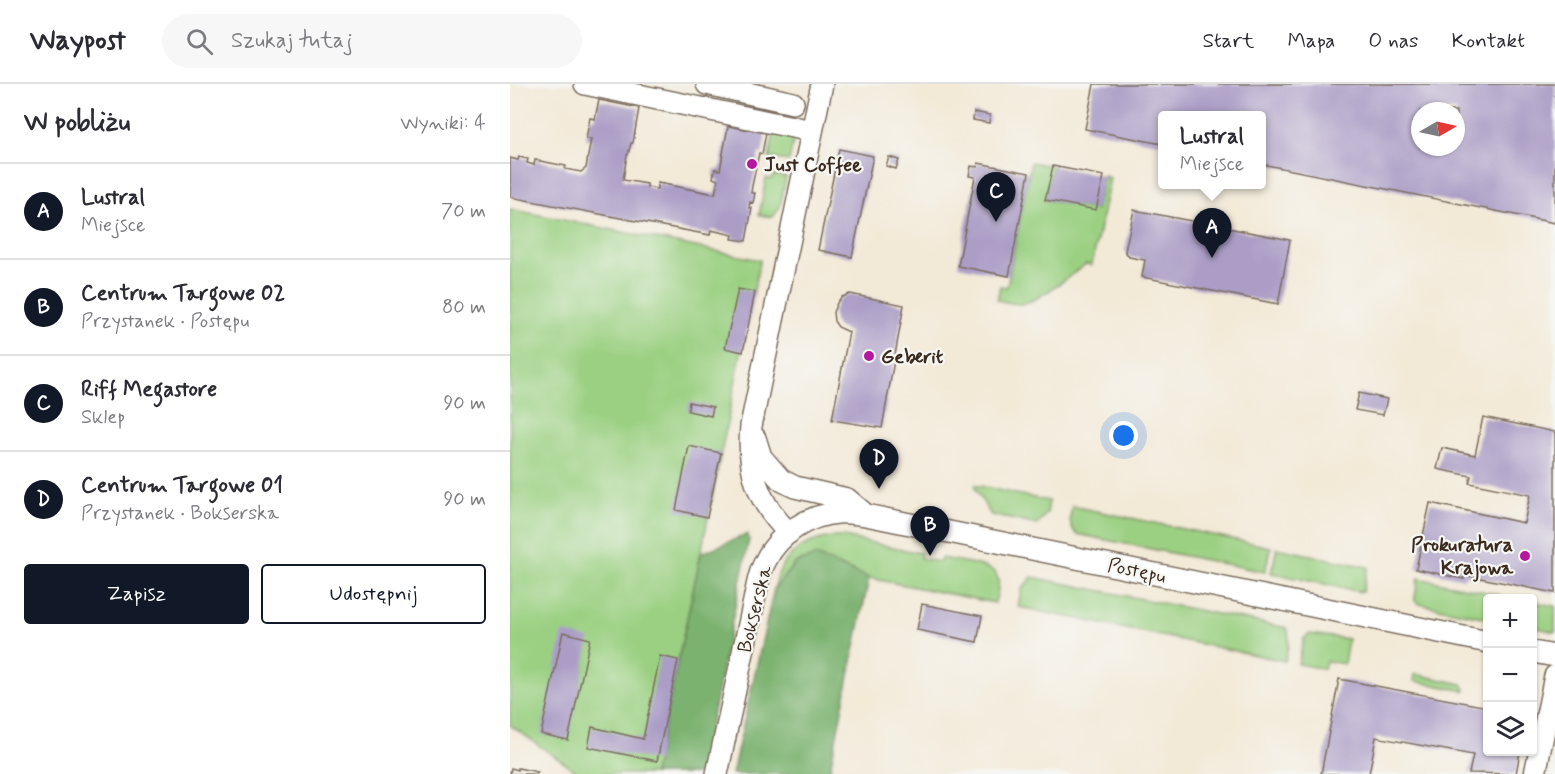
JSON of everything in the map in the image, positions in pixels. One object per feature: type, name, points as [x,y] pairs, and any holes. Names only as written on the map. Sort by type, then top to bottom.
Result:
[{"type":"street","points":[[585,84],[812,131]]},
{"type":"street","points":[[707,84],[793,103]]},
{"type":"street","points":[[789,533],[766,505],[751,466],[749,445],[751,426],[822,84]]},
{"type":"street","points":[[751,426],[760,457],[781,480],[795,487],[847,499],[866,515]]},
{"type":"street","name":"Postępu","points":[[789,533],[805,521],[822,515],[840,512],[866,515],[1483,641]]},
{"type":"street","name":"Bokserska","points":[[717,774],[760,575],[765,560],[775,546],[789,533]]},
{"type":"street","points":[[1537,653],[1555,656]]},
{"type":"street","points":[[1535,774],[1554,685]]},
{"type":"green space","points":[[774,132],[794,137],[789,161],[769,158]]},
{"type":"green space","points":[[1031,162],[1053,166],[1045,200],[1096,210],[1104,176],[1110,178],[1092,265],[1086,264],[1036,298],[1015,304],[997,300],[1000,286],[1007,287]]},
{"type":"green space","points":[[773,175],[786,177],[780,207],[773,217],[759,215],[766,178],[772,179]]},
{"type":"green space","points":[[510,209],[760,260],[654,774],[580,774],[510,725]]},
{"type":"green space","points":[[975,485],[1049,501],[1047,513],[1037,525],[991,515],[975,489]]},
{"type":"green space","points":[[1072,506],[1271,547],[1265,572],[1077,534],[1071,525]]},
{"type":"green space","points":[[748,534],[749,540],[700,774],[654,774],[701,553]]},
{"type":"green space","points":[[832,537],[844,537],[921,553],[920,558],[940,562],[941,558],[987,568],[996,574],[998,581],[995,603],[869,578],[816,556],[795,563],[774,589],[780,570],[789,556],[809,543]]},
{"type":"green space","points":[[1277,548],[1368,567],[1362,592],[1271,573]]},
{"type":"green space","points":[[816,556],[869,578],[829,774],[732,774],[774,589],[795,563]]},
{"type":"green space","points":[[1032,577],[1287,628],[1289,640],[1285,661],[1018,607],[1021,590]]},
{"type":"green space","points":[[1418,578],[1496,594],[1483,594],[1483,617],[1415,601]]},
{"type":"green space","points":[[1537,603],[1555,606],[1555,632],[1537,628]]},
{"type":"green space","points":[[1310,634],[1348,639],[1344,664],[1326,661],[1324,669],[1298,664],[1304,638]]},
{"type":"green space","points":[[1415,674],[1462,684],[1465,691],[1414,681]]},
{"type":"building","points":[[1094,84],[1555,84],[1555,223],[1266,165],[1266,111],[1158,111],[1158,143],[1085,129]]},
{"type":"building","points":[[599,100],[639,108],[623,180],[647,184],[647,187],[657,189],[658,183],[715,194],[718,180],[713,178],[715,169],[720,170],[728,126],[766,133],[752,186],[751,193],[755,193],[753,203],[750,202],[749,208],[752,208],[746,241],[732,239],[733,235],[711,230],[710,235],[510,197],[510,158],[528,159],[527,163],[534,165],[535,160],[566,166],[565,169],[581,172],[586,168],[591,139],[586,139],[590,118],[595,119]]},
{"type":"building","points":[[974,112],[990,115],[989,123],[973,120]]},
{"type":"building","points":[[839,149],[873,156],[852,257],[818,250]]},
{"type":"building","points":[[889,157],[899,160],[896,169],[886,166]]},
{"type":"building","points":[[978,163],[1029,173],[1009,276],[958,266],[975,177],[969,176],[971,166],[977,167]]},
{"type":"building","points":[[1053,166],[1104,176],[1096,210],[1045,200]]},
{"type":"building","points":[[1134,210],[1290,240],[1278,304],[1142,277],[1145,260],[1129,257],[1125,251]]},
{"type":"building","points":[[738,289],[755,292],[743,352],[725,348]]},
{"type":"building","points":[[850,294],[904,305],[882,428],[832,420],[849,332],[838,327],[834,321],[833,312],[838,301]]},
{"type":"building","points":[[1359,393],[1387,399],[1383,415],[1355,410]]},
{"type":"building","points":[[689,402],[713,407],[711,416],[688,411]]},
{"type":"building","points":[[1483,417],[1555,432],[1555,593],[1465,575],[1464,579],[1416,569],[1430,503],[1524,523],[1530,495],[1469,483],[1471,476],[1437,469],[1442,448],[1475,455]]},
{"type":"building","points":[[689,446],[721,453],[707,517],[676,510]]},
{"type":"building","points":[[922,604],[982,616],[977,642],[917,630]]},
{"type":"building","points":[[563,632],[590,639],[568,740],[541,734]]},
{"type":"building","points":[[660,656],[678,660],[657,761],[588,747],[592,727],[643,739]]},
{"type":"building","points":[[1339,679],[1483,706],[1483,756],[1519,756],[1516,774],[1469,773],[1473,755],[1376,737],[1369,774],[1321,774]]},
{"type":"building","points":[[511,768],[538,772],[537,774],[510,774]]},
{"type":"place","name":"Just Coffee","points":[[752,164]]},
{"type":"place","name":"Riff Megastore","points":[[996,222]]},
{"type":"place","name":"Lustral","points":[[1212,258]]},
{"type":"place","name":"Geberit","points":[[869,356]]},
{"type":"place","name":"Centrum Targowe 01","points":[[879,489]]},
{"type":"place","name":"Centrum Targowe 02","points":[[930,556]]},
{"type":"place","name":"Prokuratura Krajowa","points":[[1525,556]]}]
